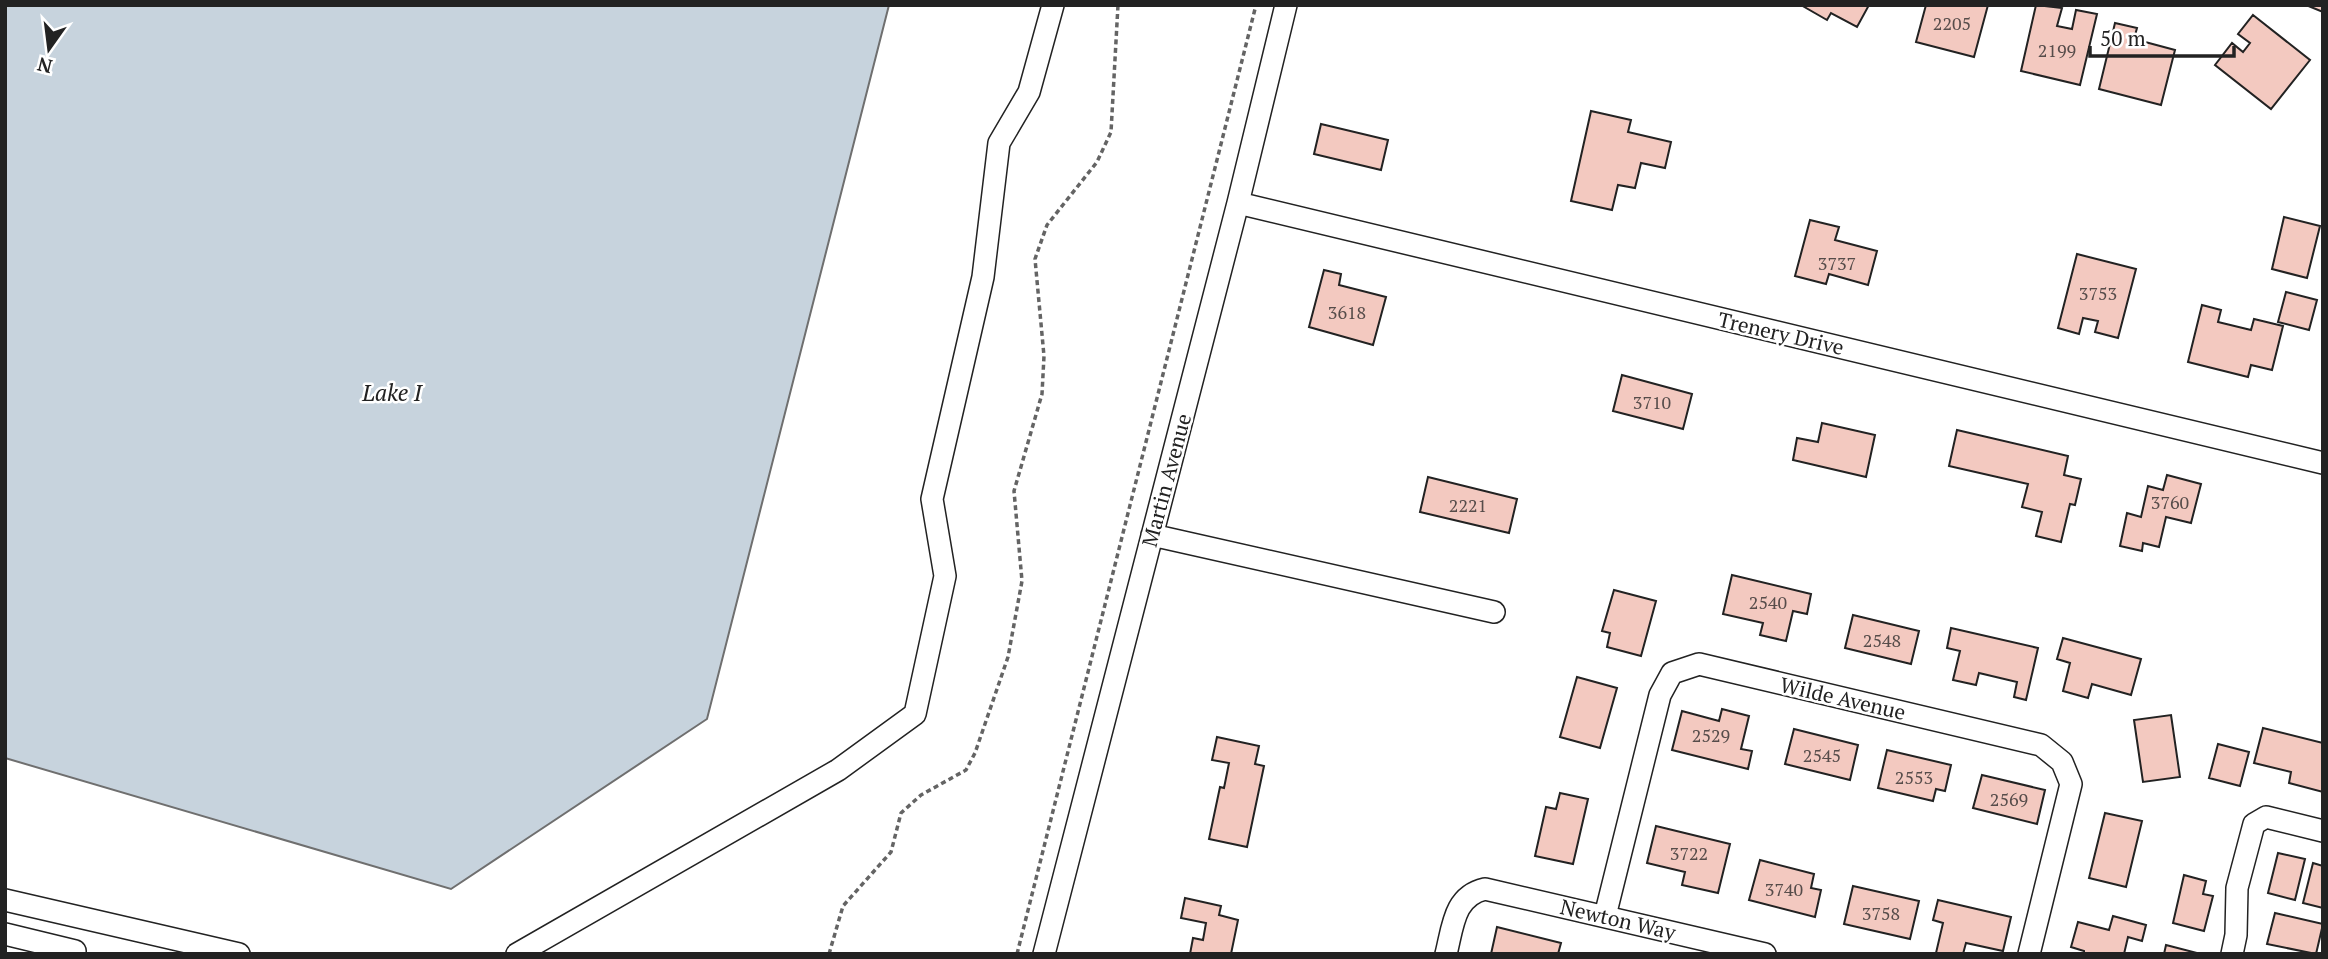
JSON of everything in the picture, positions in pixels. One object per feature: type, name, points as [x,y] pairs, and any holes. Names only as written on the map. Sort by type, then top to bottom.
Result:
[{"type":"street","points":[[517,954],[838,771],[915,714],[945,576],[932,499],[983,276],[999,143],[1029,92],[1053,5]]},
{"type":"street","name":"Martin Avenue","points":[[1044,954],[1238,203],[1286,5]]},
{"type":"street","name":"Trenery Drive","points":[[1238,203],[2323,463]]},
{"type":"street","points":[[1152,535],[1494,612]]},
{"type":"street","name":"Wilde Avenue","points":[[1605,916],[1660,695],[1672,673],[1699,664],[2041,745],[2062,762],[2071,784],[2029,954]]},
{"type":"street","points":[[2232,954],[2236,935],[2237,888],[2254,824],[2266,817],[2323,831]]},
{"type":"street","name":"Newton Way","points":[[1446,954],[1462,901],[1472,892],[1499,890],[1765,954]]},
{"type":"street","points":[[5,900],[239,954]]},
{"type":"street","points":[[5,934],[75,951],[74,954]]},
{"type":"path","points":[[829,954],[843,906],[891,852],[901,813],[921,796],[966,769],[975,753],[1008,657],[1022,581],[1014,491],[1042,394],[1045,356],[1042,305],[1034,270],[1035,259],[1047,225],[1097,162],[1111,132],[1118,5]]},
{"type":"path","points":[[1017,954],[1256,5]]},
{"type":"water","name":"Lake I","points":[[5,5],[889,5],[707,719],[451,889],[5,758]]},
{"type":"building","points":[[1801,5],[1869,5],[1857,27],[1831,13],[1827,20]]},
{"type":"building","points":[[1926,5],[1988,5],[1974,57],[1916,42]]},
{"type":"building","points":[[2036,5],[2062,8],[2057,26],[2072,29],[2076,10],[2097,14],[2080,85],[2021,71]]},
{"type":"building","points":[[2306,5],[2323,5],[2323,12]]},
{"type":"building","points":[[2253,15],[2310,60],[2271,109],[2215,65],[2232,43],[2243,52],[2250,43],[2238,34]]},
{"type":"building","points":[[2115,23],[2137,28],[2134,39],[2175,50],[2161,105],[2099,89]]},
{"type":"building","points":[[1591,111],[1631,120],[1628,132],[1671,142],[1665,168],[1641,163],[1635,188],[1618,185],[1612,210],[1571,201]]},
{"type":"building","points":[[1321,124],[1388,140],[1381,170],[1314,154]]},
{"type":"building","points":[[2284,217],[2320,226],[2307,278],[2272,269]]},
{"type":"building","points":[[1810,220],[1839,227],[1835,240],[1877,251],[1868,285],[1829,274],[1826,284],[1795,276]]},
{"type":"building","points":[[2077,254],[2136,269],[2118,338],[2095,332],[2098,321],[2083,318],[2079,334],[2058,328]]},
{"type":"building","points":[[1324,270],[1341,274],[1339,285],[1386,297],[1373,345],[1309,327]]},
{"type":"building","points":[[2286,292],[2317,300],[2309,330],[2278,322]]},
{"type":"building","points":[[2202,305],[2221,310],[2218,322],[2251,330],[2254,319],[2283,326],[2272,370],[2251,365],[2248,377],[2188,362]]},
{"type":"building","points":[[1622,375],[1692,394],[1683,429],[1613,411]]},
{"type":"building","points":[[1822,423],[1875,435],[1866,477],[1793,460],[1797,438],[1818,442]]},
{"type":"building","points":[[1957,430],[2068,456],[2064,475],[2081,479],[2075,505],[2070,504],[2061,542],[2036,536],[2042,512],[2022,507],[2028,484],[1949,466]]},
{"type":"building","points":[[2167,475],[2201,484],[2191,523],[2166,517],[2159,547],[2143,543],[2142,551],[2120,546],[2127,513],[2141,517],[2148,486],[2163,490]]},
{"type":"building","points":[[1428,477],[1517,499],[1509,533],[1420,512]]},
{"type":"building","points":[[1732,575],[1811,594],[1807,614],[1793,611],[1786,641],[1760,635],[1763,623],[1723,614]]},
{"type":"building","points":[[1614,590],[1656,601],[1641,656],[1607,647],[1610,633],[1602,631]]},
{"type":"building","points":[[1853,615],[1919,631],[1911,664],[1845,648]]},
{"type":"building","points":[[1951,628],[2038,648],[2026,700],[2014,697],[2017,682],[1979,673],[1976,685],[1953,680],[1960,651],[1947,648]]},
{"type":"building","points":[[2063,638],[2141,659],[2131,695],[2092,684],[2088,698],[2063,691],[2070,663],[2057,659]]},
{"type":"building","points":[[1577,677],[1617,688],[1600,748],[1560,737]]},
{"type":"building","points":[[1722,709],[1749,716],[1741,749],[1752,751],[1748,769],[1672,750],[1682,711],[1719,721]]},
{"type":"building","points":[[2171,715],[2180,777],[2143,782],[2134,720]]},
{"type":"building","points":[[2263,728],[2323,743],[2323,792],[2289,783],[2291,772],[2254,763]]},
{"type":"building","points":[[1794,729],[1858,745],[1850,780],[1785,764]]},
{"type":"building","points":[[1217,737],[1259,746],[1255,764],[1264,766],[1247,847],[1209,839],[1220,787],[1224,788],[1229,763],[1212,760]]},
{"type":"building","points":[[2218,744],[2249,752],[2240,786],[2209,778]]},
{"type":"building","points":[[1887,750],[1951,765],[1945,791],[1936,789],[1933,801],[1878,788]]},
{"type":"building","points":[[1982,775],[2045,790],[2037,824],[1973,808]]},
{"type":"building","points":[[1560,793],[1588,799],[1573,864],[1535,856],[1546,807],[1556,809]]},
{"type":"building","points":[[2105,813],[2142,821],[2126,887],[2089,878]]},
{"type":"building","points":[[1656,826],[1730,844],[1718,893],[1682,885],[1685,872],[1647,863]]},
{"type":"building","points":[[2278,853],[2305,859],[2295,900],[2268,893]]},
{"type":"building","points":[[1760,860],[1814,874],[1811,888],[1821,890],[1815,917],[1749,900]]},
{"type":"building","points":[[2313,863],[2323,866],[2323,908],[2303,903]]},
{"type":"building","points":[[2184,875],[2206,881],[2203,894],[2213,896],[2204,931],[2173,923]]},
{"type":"building","points":[[1853,886],[1919,901],[1910,939],[1844,924]]},
{"type":"building","points":[[1185,898],[1221,906],[1219,915],[1238,920],[1231,954],[1190,954],[1193,938],[1203,940],[1206,923],[1181,918]]},
{"type":"building","points":[[1938,900],[2011,917],[2003,951],[1966,943],[1963,954],[1936,953],[1943,923],[1933,920]]},
{"type":"building","points":[[2275,913],[2323,924],[2316,954],[2267,944]]},
{"type":"building","points":[[2113,916],[2146,925],[2142,941],[2128,937],[2124,954],[2084,954],[2084,951],[2071,947],[2078,922],[2109,930]]},
{"type":"building","points":[[1497,927],[1561,943],[1558,954],[1491,954]]},
{"type":"building","points":[[2166,945],[2197,953],[2197,954],[2164,954]]}]
